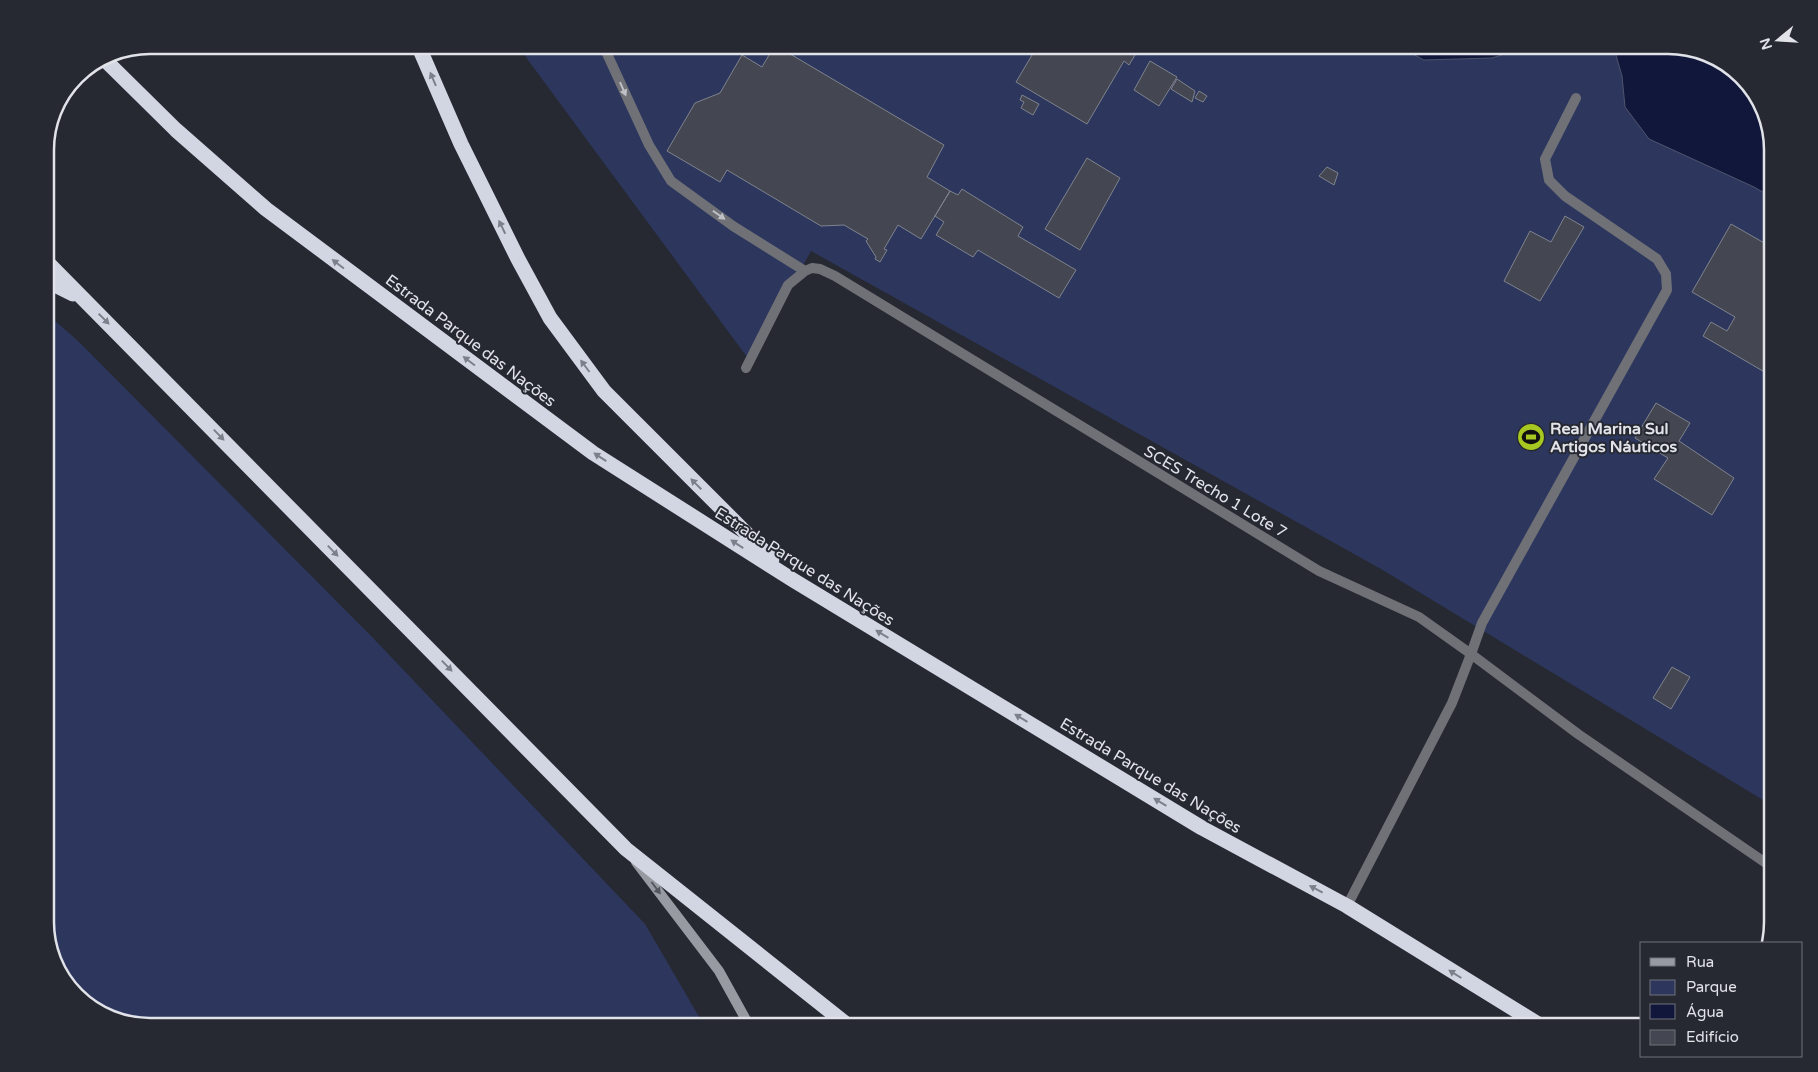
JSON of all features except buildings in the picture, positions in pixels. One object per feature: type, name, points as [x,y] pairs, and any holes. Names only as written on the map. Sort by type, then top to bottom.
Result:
[{"type":"highway","points":[[422,54],[461,144],[518,259],[550,318],[604,391],[793,580]]},
{"type":"highway","name":"Estrada Parque das Nações","points":[[109,63],[176,130],[266,209],[593,453],[793,580],[1202,828],[1346,906],[1528,1018]]},
{"type":"highway","points":[[54,269],[626,850],[839,1018]]},
{"type":"highway","points":[[54,284],[85,299]]},
{"type":"street","points":[[626,850],[719,972],[745,1018]]},
{"type":"lane","points":[[607,54],[649,145],[671,181],[733,226],[805,271],[788,285],[746,368]]},
{"type":"lane","points":[[1346,906],[1452,704],[1482,623],[1667,290],[1666,274],[1657,259],[1565,196],[1549,180],[1545,159],[1576,98]]},
{"type":"lane","name":"SCES Trecho 1 Lote 7","points":[[805,271],[812,268],[820,269],[835,276],[1319,571],[1419,617],[1578,734],[1764,862]]},
{"type":"green space","points":[[525,54],[1412,54],[1424,60],[1492,58],[1505,54],[1616,54],[1622,76],[1625,107],[1764,192],[1764,801],[1381,569],[811,251],[750,361]]},
{"type":"green space","points":[[54,320],[79,342],[374,639],[645,924],[700,1018],[150,1018],[125,1015],[113,1011],[91,998],[82,990],[74,981],[61,959],[54,928]]},
{"type":"water","points":[[1413,54],[1505,54],[1492,58],[1424,60]]},
{"type":"water","points":[[1616,54],[1668,54],[1693,57],[1705,61],[1727,74],[1744,91],[1757,113],[1761,125],[1764,144],[1764,193],[1649,139],[1625,107],[1622,76]]},
{"type":"place","name":"Real Marina Sul Artigos Náuticos","points":[[1531,437]]}]
